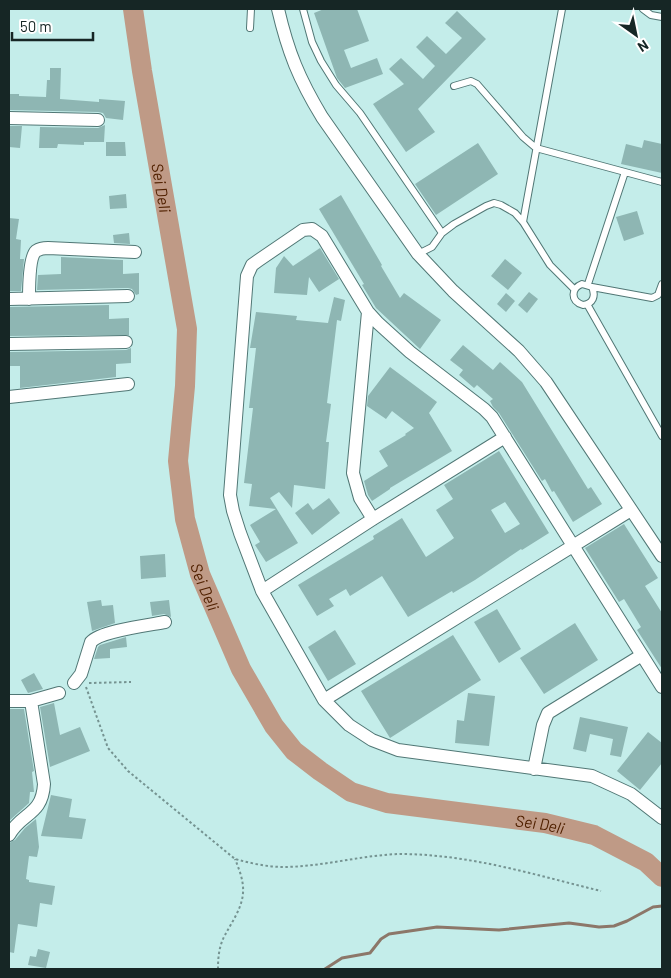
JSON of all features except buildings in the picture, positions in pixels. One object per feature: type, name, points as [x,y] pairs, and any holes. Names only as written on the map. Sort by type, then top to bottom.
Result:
[{"type":"street","points":[[278,9],[290,54],[298,75],[310,97],[418,254],[453,291],[519,351],[546,382],[662,556]]},
{"type":"street","points":[[9,118],[98,120]]},
{"type":"street","points":[[662,687],[492,417],[378,324],[368,312],[322,236],[312,228],[303,230],[258,260],[249,271],[230,494],[240,534],[262,591],[324,700],[349,725],[372,740],[398,750],[592,776],[631,794],[662,818]]},
{"type":"street","points":[[29,299],[33,255],[38,250],[48,248],[134,252]]},
{"type":"street","points":[[9,299],[128,296]]},
{"type":"street","points":[[368,312],[353,473],[360,498],[372,520]]},
{"type":"street","points":[[9,344],[126,342]]},
{"type":"street","points":[[9,397],[128,384]]},
{"type":"street","points":[[262,591],[505,438]]},
{"type":"street","points":[[324,700],[631,510]]},
{"type":"street","points":[[74,684],[81,674],[92,641],[97,636],[165,622]]},
{"type":"street","points":[[534,769],[543,725],[548,713],[642,655]]},
{"type":"street","points":[[9,701],[31,701],[58,693]]},
{"type":"street","points":[[9,835],[20,821],[35,810],[43,796],[44,784],[31,701]]},
{"type":"lane","points":[[250,28],[251,9]]},
{"type":"lane","points":[[303,9],[312,42],[321,61],[336,85],[360,113],[442,233]]},
{"type":"lane","points":[[522,222],[562,9]]},
{"type":"lane","points":[[643,9],[651,15],[662,17]]},
{"type":"lane","points":[[454,86],[471,80],[477,84],[536,148],[662,182]]},
{"type":"lane","points":[[574,289],[573,298],[579,304],[587,304],[594,297],[590,286],[625,172]]},
{"type":"lane","points":[[418,254],[432,247],[442,233],[478,210],[494,203],[508,208],[522,222],[550,265],[574,289]]},
{"type":"lane","points":[[574,289],[578,286],[590,286],[652,298],[658,295],[662,284]]},
{"type":"lane","points":[[587,304],[662,436]]},
{"type":"path","points":[[131,682],[102,684],[85,682],[108,748],[128,771],[235,859],[282,867],[400,854],[472,860],[601,891]]},
{"type":"path","points":[[218,969],[218,955],[224,937],[235,919],[243,893],[240,873],[235,859]]},
{"type":"waterway","name":"Sei Deli","points":[[133,9],[187,329],[185,386],[178,461],[185,519],[200,574],[241,669],[274,726],[294,751],[351,792],[387,803],[545,823],[594,835],[646,862],[662,877]]},
{"type":"waterway","points":[[325,969],[342,958],[370,953],[381,939],[389,934],[437,927],[499,930],[569,923],[599,927],[614,926],[653,907],[662,906]]}]
